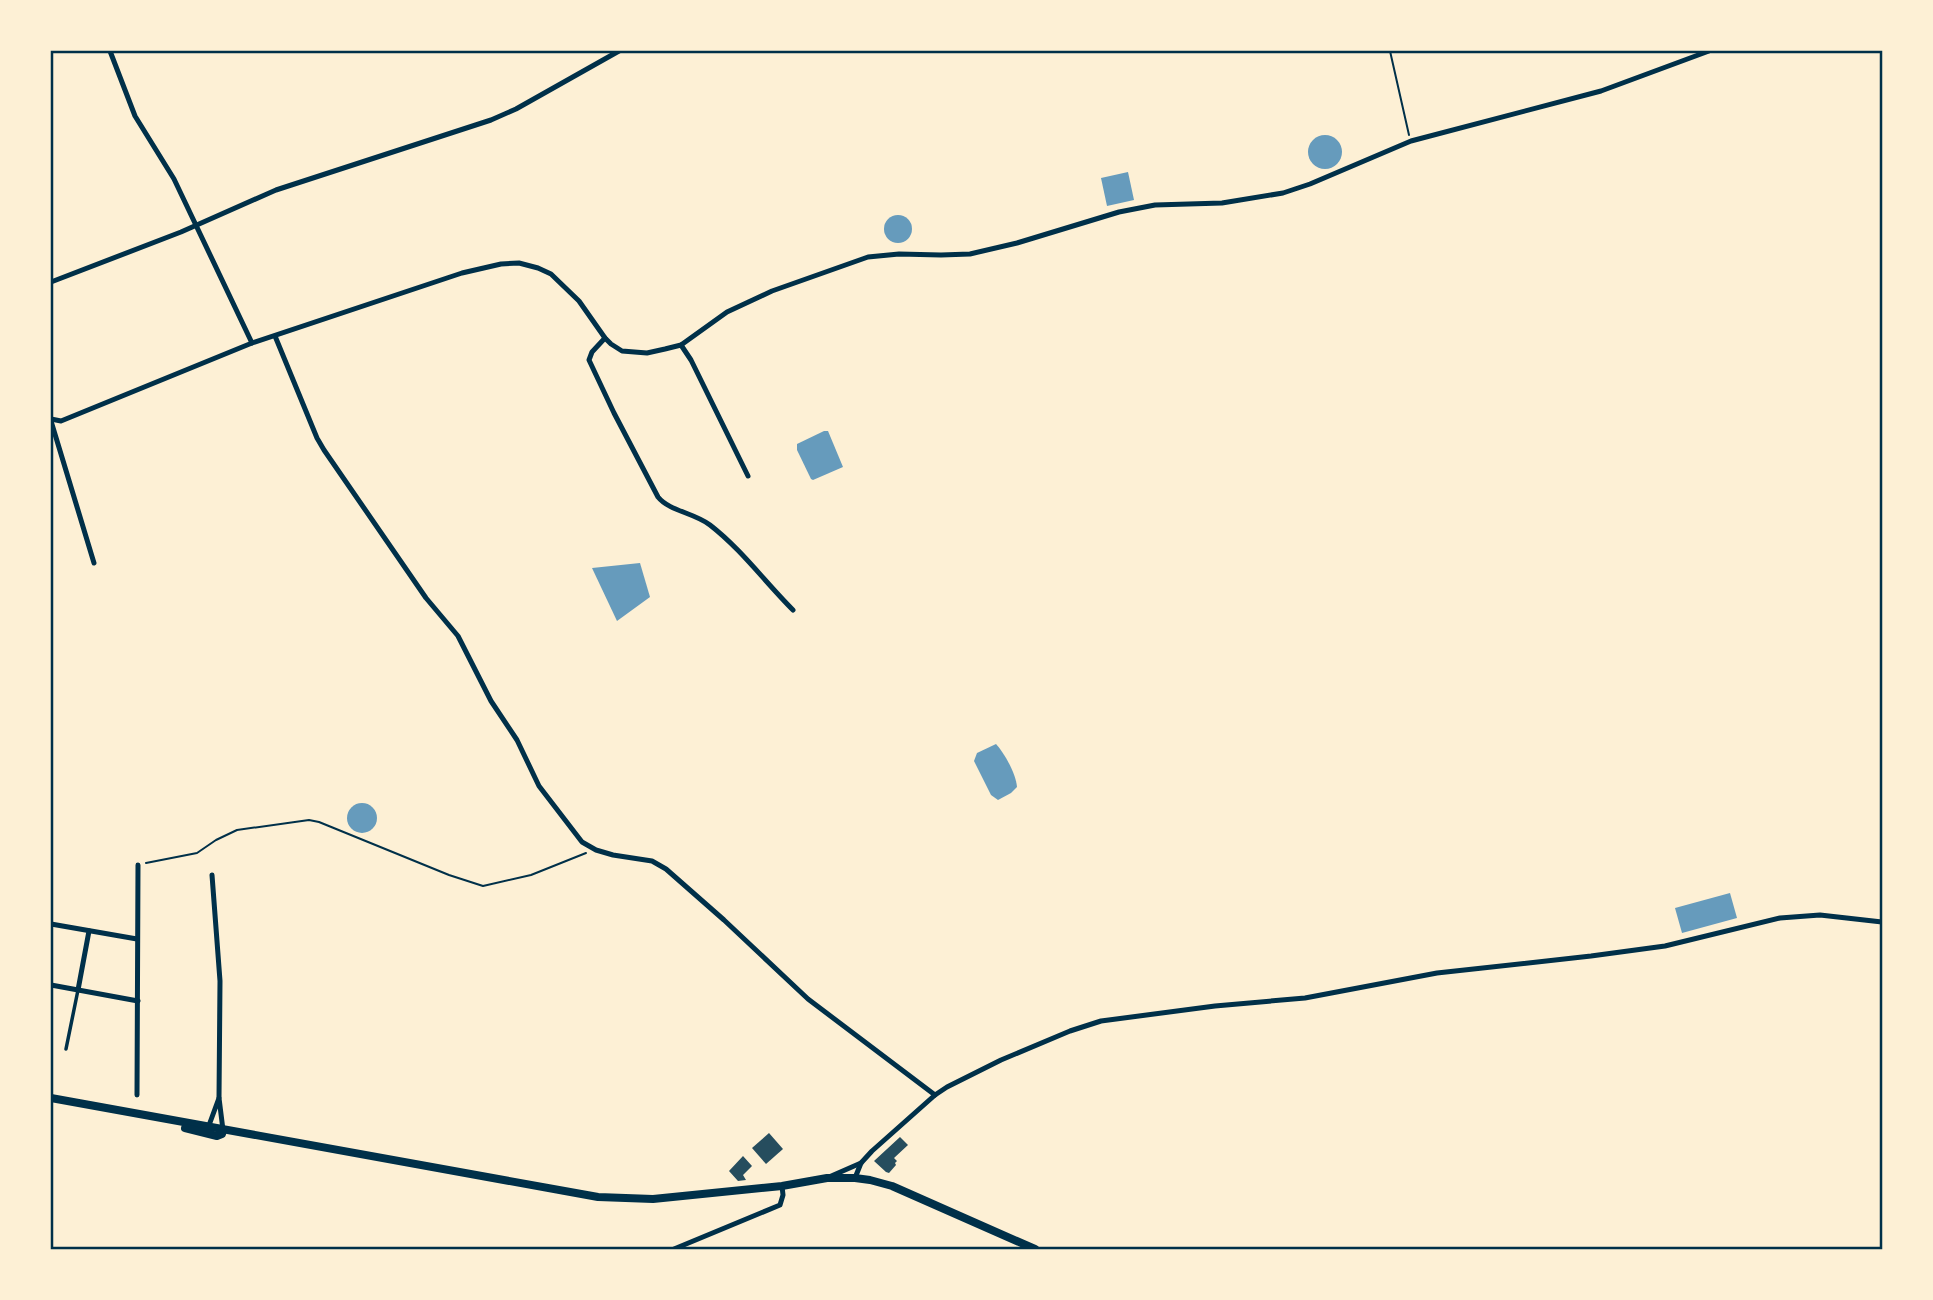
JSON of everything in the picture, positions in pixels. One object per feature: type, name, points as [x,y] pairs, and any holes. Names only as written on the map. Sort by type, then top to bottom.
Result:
[{"type":"main road","points":[[51,1098],[598,1197],[653,1199],[782,1186],[827,1178],[870,1180],[892,1186],[1035,1249]]},
{"type":"main road","points":[[162,1119],[204,1134],[220,1135],[223,1130]]},
{"type":"street","points":[[110,51],[135,116],[174,179],[252,343]]},
{"type":"street","points":[[51,282],[196,226],[276,190],[491,120],[516,109],[619,51]]},
{"type":"street","points":[[94,563],[51,420],[61,421],[252,343],[462,273],[501,264],[519,263],[538,268],[558,279],[611,344],[622,351],[647,353],[681,345],[727,312],[780,287],[868,257],[970,254],[1143,207],[1222,203],[1283,193],[1311,184],[1411,141],[1601,91],[1709,51]]},
{"type":"street","points":[[275,336],[324,450],[426,598],[458,636],[491,701],[517,740],[539,786],[582,842],[596,850],[652,861],[666,869],[724,919],[808,999],[935,1095]]},
{"type":"street","points":[[605,338],[592,352],[589,360],[662,503],[700,517],[714,528],[793,610]]},
{"type":"street","points":[[681,345],[748,476]]},
{"type":"street","points":[[138,865],[138,1095]]},
{"type":"street","points":[[212,875],[220,981],[219,1098],[223,1130]]},
{"type":"street","points":[[855,1178],[861,1163],[935,1095],[1001,1060],[1101,1021],[1215,1006],[1305,998],[1437,973],[1665,946],[1780,918],[1820,915],[1882,922]]},
{"type":"street","points":[[51,924],[137,940]]},
{"type":"street","points":[[66,1049],[89,931]]},
{"type":"street","points":[[51,985],[138,1001]]},
{"type":"street","points":[[208,1128],[219,1098]]},
{"type":"street","points":[[827,1178],[861,1163]]},
{"type":"street","points":[[674,1249],[780,1205],[782,1186]]},
{"type":"path","points":[[1390,51],[1411,141]]},
{"type":"path","points":[[138,865],[197,853],[237,830],[309,820],[483,886],[531,875],[596,850]]},
{"type":"water","points":[[1325,135],[1337,140],[1342,152],[1337,164],[1325,169],[1313,164],[1308,152],[1313,140]]},
{"type":"water","points":[[1128,172],[1134,200],[1107,206],[1101,178]]},
{"type":"water","points":[[898,215],[908,219],[912,229],[908,239],[898,243],[888,239],[884,229],[888,219]]},
{"type":"water","points":[[828,431],[843,467],[813,480],[797,450],[797,444]]},
{"type":"water","points":[[640,563],[650,597],[617,621],[592,568]]},
{"type":"water","points":[[996,744],[1010,764],[1017,787],[998,800],[991,795],[974,761],[977,753]]},
{"type":"water","points":[[362,803],[373,807],[377,818],[373,829],[362,833],[351,829],[347,818],[351,807]]},
{"type":"water","points":[[1730,893],[1737,918],[1682,933],[1675,908]]},
{"type":"building","points":[[769,1133],[783,1149],[766,1164],[752,1148]]},
{"type":"building","points":[[900,1137],[908,1145],[894,1158],[896,1165],[889,1173],[886,1172],[874,1161]]},
{"type":"building","points":[[743,1156],[752,1166],[743,1175],[746,1180],[738,1181],[729,1171]]}]
